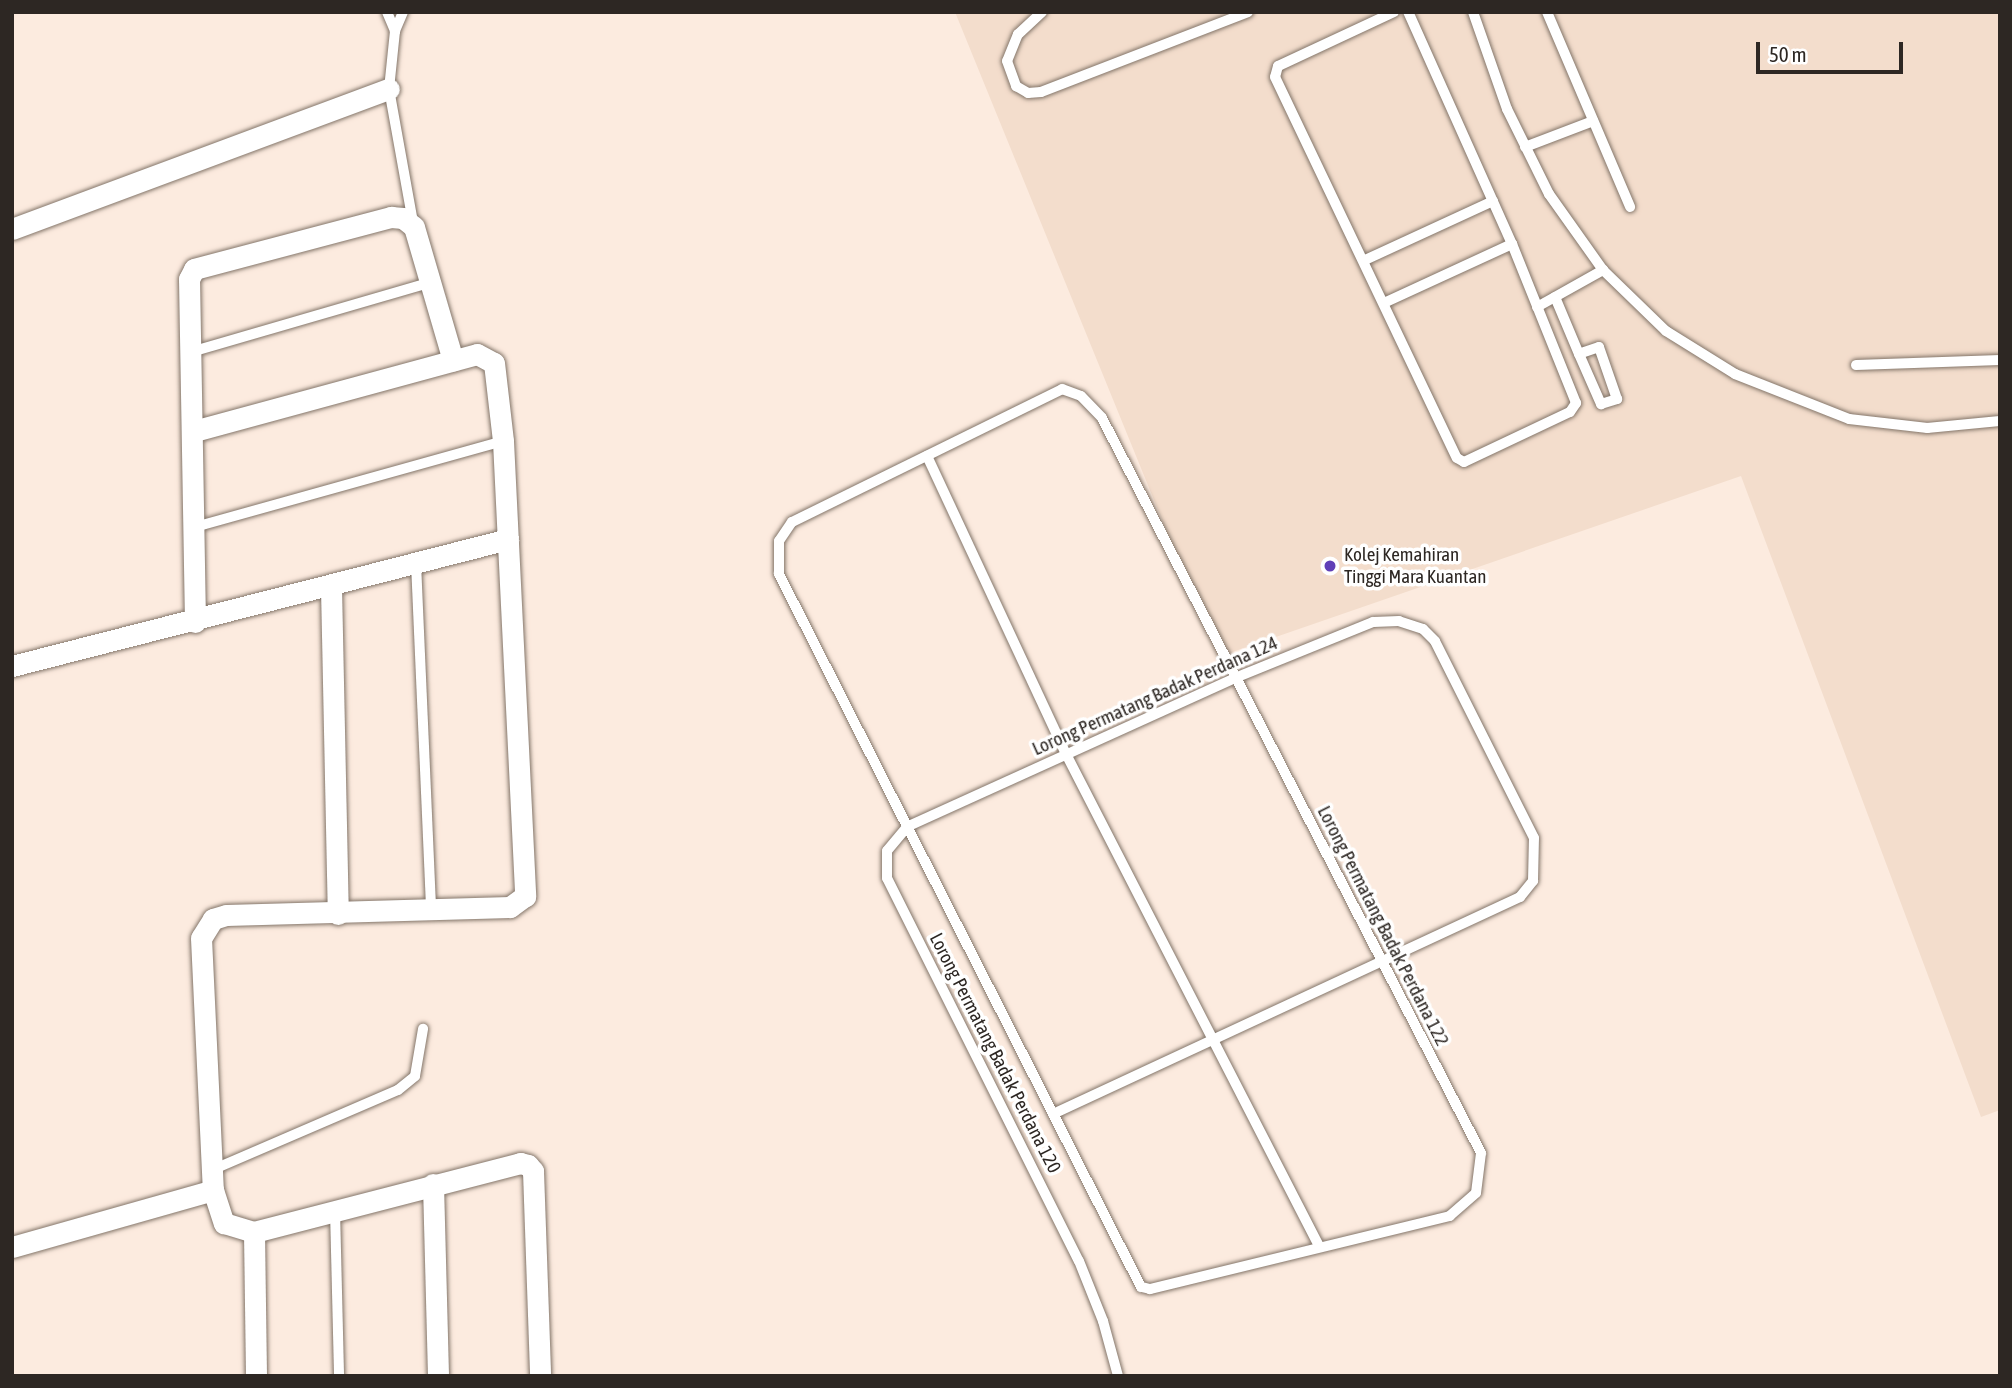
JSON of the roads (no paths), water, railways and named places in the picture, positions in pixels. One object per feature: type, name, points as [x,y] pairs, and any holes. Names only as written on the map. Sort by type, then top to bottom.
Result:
[{"type":"street","points":[[12,229],[389,89]]},
{"type":"street","points":[[195,622],[194,430],[189,279],[194,269],[391,216],[414,227],[453,360]]},
{"type":"street","points":[[194,430],[477,354],[494,363],[503,441],[525,896],[510,907],[431,912],[226,915],[205,927],[201,938],[212,1180],[224,1223],[254,1232],[520,1163],[533,1171],[540,1376]]},
{"type":"street","points":[[12,666],[331,587],[508,538]]},
{"type":"street","points":[[331,587],[338,914]]},
{"type":"street","points":[[12,1247],[212,1180]]},
{"type":"street","points":[[433,1184],[438,1376]]},
{"type":"street","points":[[254,1232],[256,1376]]},
{"type":"lane","points":[[387,12],[394,31]]},
{"type":"lane","points":[[403,12],[394,31],[389,89],[414,227]]},
{"type":"lane","points":[[1042,12],[1018,34],[1007,61],[1016,86],[1028,93],[1041,92],[1248,12]]},
{"type":"lane","points":[[1394,12],[1276,70],[1457,458],[1464,462],[1575,409],[1512,244],[1408,12]]},
{"type":"lane","points":[[1473,12],[1525,147],[1566,221],[1602,270],[1665,331],[1703,356],[1784,396],[1849,419],[1888,426],[1927,428],[2000,421]]},
{"type":"lane","points":[[1547,12],[1630,207]]},
{"type":"lane","points":[[1525,147],[1593,121]]},
{"type":"lane","points":[[1365,260],[1493,201]]},
{"type":"lane","points":[[1386,302],[1512,244]]},
{"type":"lane","points":[[1537,307],[1602,270]]},
{"type":"lane","points":[[191,352],[429,283]]},
{"type":"lane","points":[[1555,297],[1579,354],[1601,404],[1618,399],[1599,347],[1579,354]]},
{"type":"lane","points":[[1856,365],[2000,360]]},
{"type":"lane","name":"Lorong Permatang Badak Perdana 122","points":[[1062,389],[1081,396],[1102,418],[1481,1153],[1476,1194],[1450,1216],[1150,1289],[1141,1287],[779,574],[779,541],[792,522],[927,456],[1062,389]]},
{"type":"lane","points":[[195,527],[503,441]]},
{"type":"lane","points":[[927,456],[1065,752],[1319,1246]]},
{"type":"lane","points":[[416,563],[431,912]]},
{"type":"lane","name":"Lorong Permatang Badak Perdana 124","points":[[907,827],[1065,752],[1235,678],[1373,622],[1399,621],[1423,629],[1435,641],[1534,838],[1536,858],[1533,881],[1520,897],[1380,958]]},
{"type":"lane","name":"Lorong Permatang Badak Perdana 120","points":[[907,827],[887,851],[887,878],[1094,1298],[1118,1376]]},
{"type":"lane","points":[[1053,1114],[1213,1040],[1380,958]]},
{"type":"lane","points":[[212,1180],[398,1090],[415,1076],[423,1029]]},
{"type":"lane","points":[[335,1210],[338,1376]]},
{"type":"place","name":"Kolej Kemahiran Tinggi Mara Kuantan","points":[[1330,566]]}]
